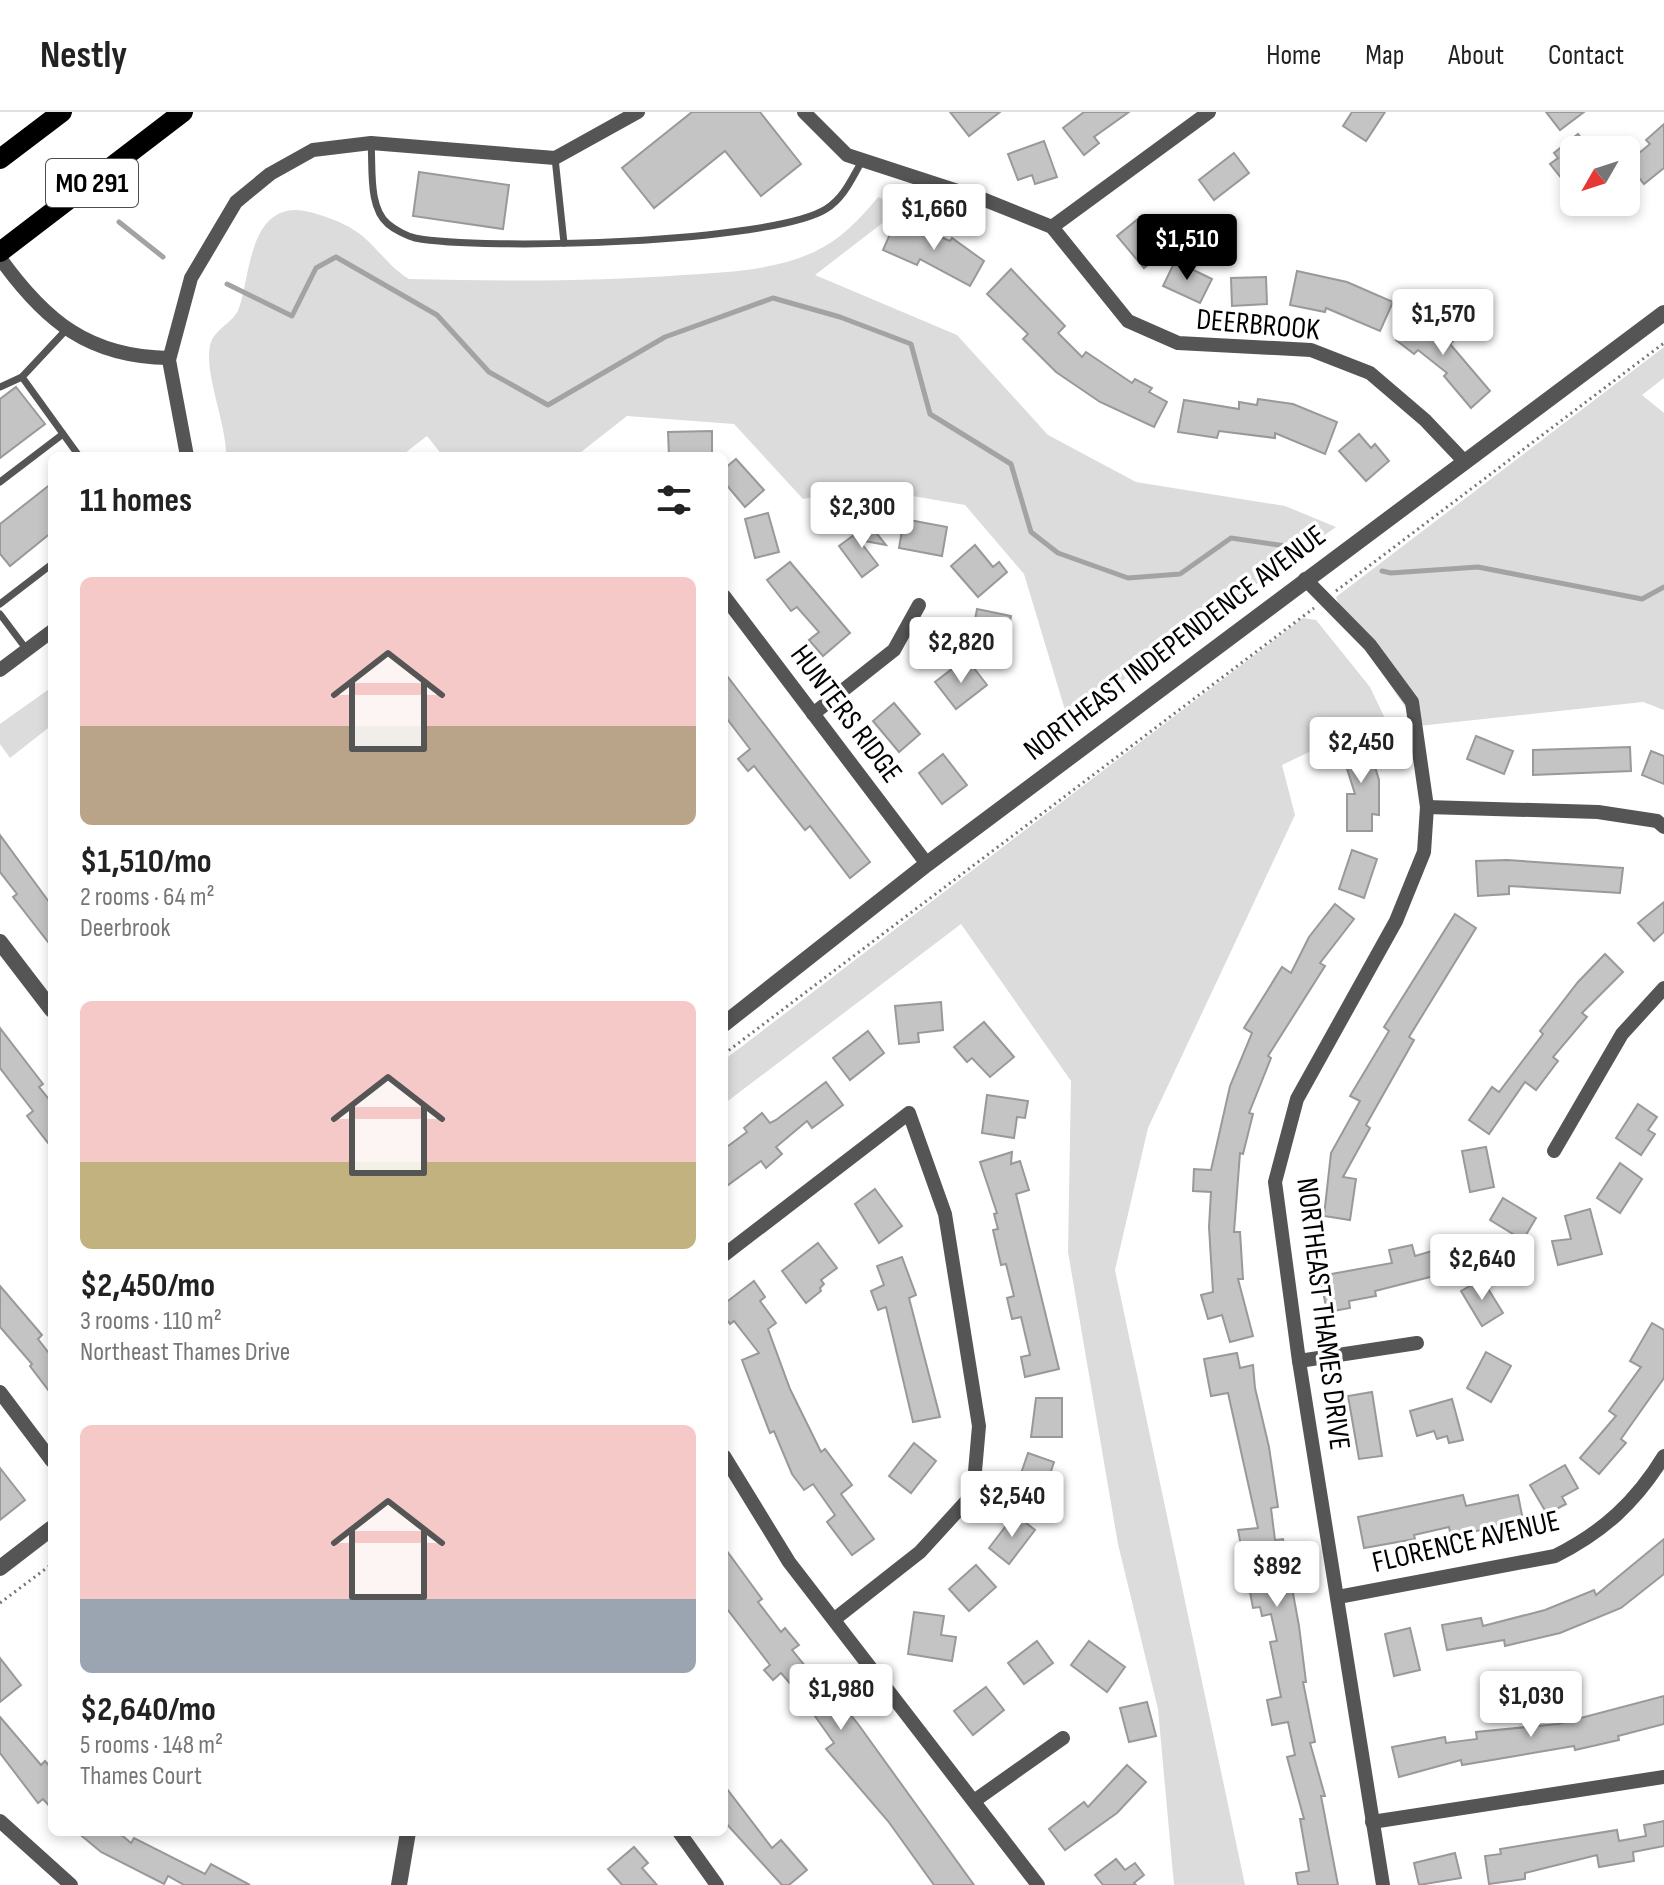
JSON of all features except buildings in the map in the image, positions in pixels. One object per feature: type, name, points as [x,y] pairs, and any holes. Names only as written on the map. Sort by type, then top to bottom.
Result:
[{"type":"main road","name":"MO 291","points":[[0,159],[62,112]]},
{"type":"main road","name":"MO 291","points":[[0,252],[183,112]]},
{"type":"street","points":[[186,452],[169,358],[191,278],[236,202],[270,174],[313,150],[371,143],[555,158],[638,112]]},
{"type":"street","name":"DEERBROOK","points":[[804,112],[847,155],[985,200],[1052,227],[1128,321],[1178,343],[1311,350],[1370,373],[1425,420],[1463,460]]},
{"type":"street","points":[[1052,227],[1209,112]]},
{"type":"street","points":[[0,258],[23,291],[66,330],[133,357],[169,358]]},
{"type":"street","name":"NORTHEAST INDEPENDENCE AVENUE","points":[[728,1021],[927,864],[1463,460],[1664,313]]},
{"type":"street","name":"NORTHEAST THAMES DRIVE","points":[[1305,579],[1370,645],[1412,702],[1427,807],[1424,852],[1402,907],[1297,1099],[1275,1182],[1299,1361],[1383,1885]]},
{"type":"street","name":"HUNTERS RIDGE","points":[[728,601],[927,864]]},
{"type":"street","points":[[813,714],[894,650],[919,605]]},
{"type":"street","points":[[0,670],[48,634]]},
{"type":"street","points":[[1427,807],[1598,812],[1657,821],[1664,827]]},
{"type":"street","points":[[0,942],[48,1005]]},
{"type":"street","points":[[1554,1151],[1622,1034],[1664,988]]},
{"type":"street","points":[[728,1252],[909,1113],[945,1214],[979,1426],[973,1494],[920,1552],[836,1618]]},
{"type":"street","points":[[1299,1361],[1417,1343]]},
{"type":"street","points":[[0,1392],[48,1456]]},
{"type":"street","name":"FLORENCE AVENUE","points":[[1338,1597],[1555,1556],[1581,1543],[1626,1509],[1642,1492],[1664,1456]]},
{"type":"street","points":[[728,1463],[789,1562],[836,1618],[1038,1885]]},
{"type":"street","points":[[0,1568],[48,1531]]},
{"type":"street","points":[[974,1801],[1063,1738]]},
{"type":"street","points":[[1372,1822],[1664,1777]]},
{"type":"street","points":[[0,1821],[71,1885]]},
{"type":"street","points":[[399,1885],[407,1836]]},
{"type":"street","points":[[682,1836],[717,1885]]},
{"type":"lane","points":[[371,143],[376,209],[388,224],[411,237],[442,242],[564,243],[761,228],[825,210],[844,193],[862,161]]},
{"type":"lane","points":[[555,158],[564,243]]},
{"type":"lane","points":[[0,387],[22,377],[66,330]]},
{"type":"lane","points":[[22,377],[76,452]]},
{"type":"lane","points":[[0,482],[63,434]]},
{"type":"lane","points":[[0,604],[48,567]]},
{"type":"lane","points":[[0,614],[27,650]]},
{"type":"path","points":[[728,1051],[1664,343]]},
{"type":"path","points":[[0,1603],[48,1567]]},
{"type":"shaded area","points":[[878,197],[902,208],[815,275],[957,335],[1048,435],[1136,482],[1285,506],[1336,527],[1068,720],[1024,574],[965,505],[866,488],[803,499],[734,424],[627,416],[581,452],[440,452],[427,436],[406,452],[226,452],[210,371],[210,346],[215,335],[239,308],[249,263],[260,233],[269,221],[281,213],[296,210],[309,212],[349,227],[409,279],[580,280],[749,270],[814,252],[857,221]]},
{"type":"shaded area","points":[[1664,347],[1664,378],[1642,395],[1664,413],[1664,710],[1643,702],[1418,726],[1342,614],[1336,597]]},
{"type":"shaded area","points":[[1303,618],[1316,620],[1370,687],[1390,729],[1349,733],[1282,765],[1295,815],[1148,1128],[1115,1270],[1245,1885],[1174,1885],[1158,1709],[1118,1544],[1068,1252],[1071,1081],[961,924],[728,1101],[728,1057]]},
{"type":"shaded area","points":[[48,690],[48,728],[10,758],[0,744],[0,724]]},
{"type":"waterway","points":[[119,222],[163,257]]},
{"type":"waterway","points":[[227,284],[292,316],[316,268],[336,257],[437,315],[489,372],[548,405],[665,337],[773,298],[840,317],[911,344],[930,414],[1011,464],[1031,532],[1058,553],[1128,578],[1180,574],[1231,538],[1286,546]]},
{"type":"waterway","points":[[1382,571],[1478,567],[1642,599],[1664,587]]}]
